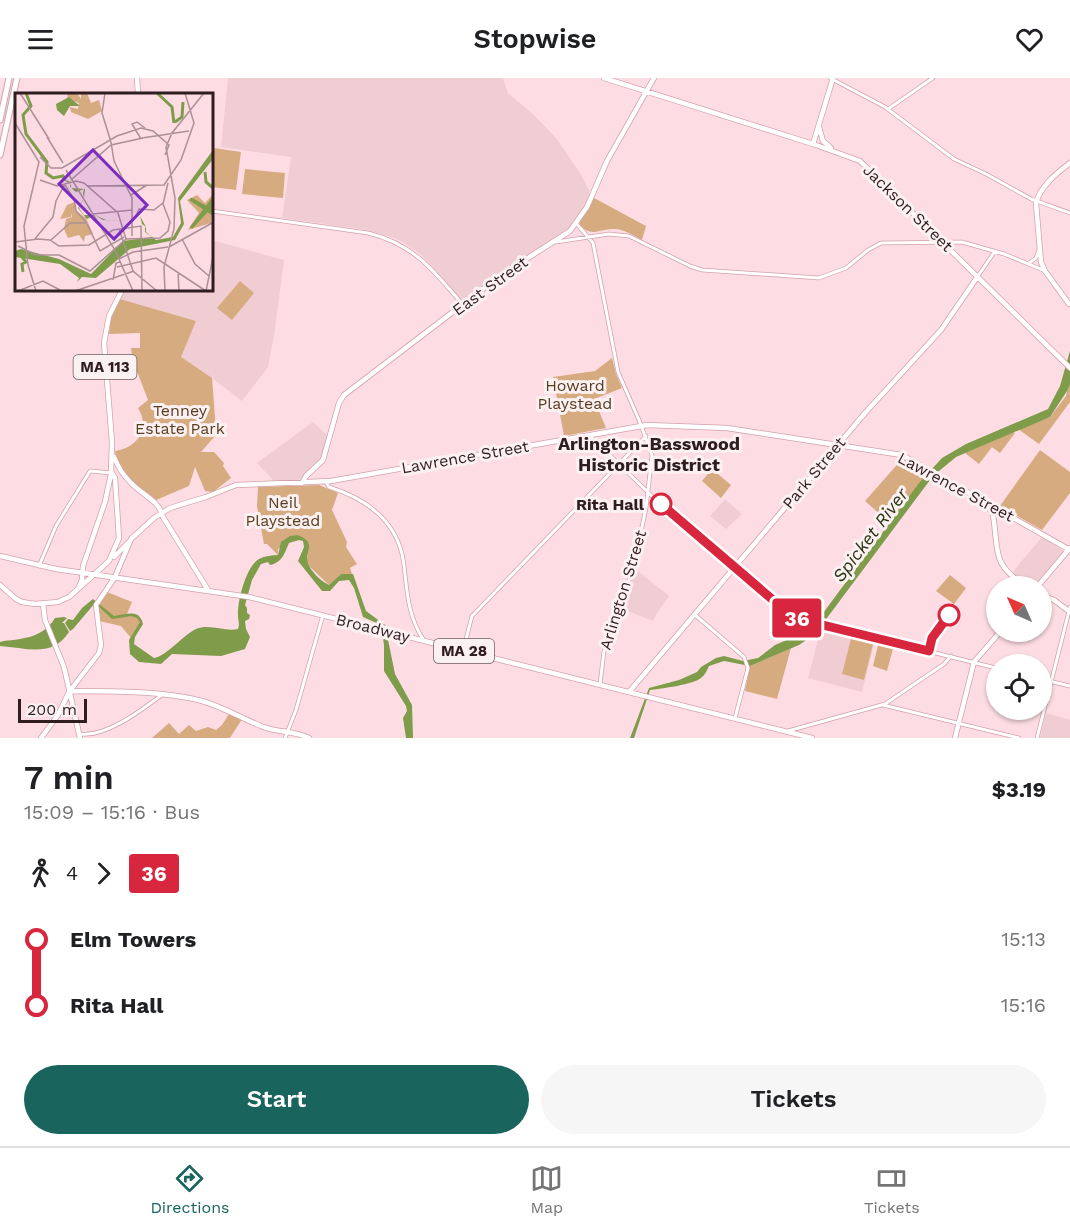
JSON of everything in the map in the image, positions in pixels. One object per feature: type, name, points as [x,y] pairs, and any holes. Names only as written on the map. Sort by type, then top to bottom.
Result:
[{"type":"highway","points":[[0,120],[9,78]]},
{"type":"highway","points":[[0,155],[17,78]]},
{"type":"main road","points":[[137,78],[138,93]]},
{"type":"main road","name":"Jackson Street","points":[[604,78],[815,144],[841,153],[864,165],[1070,368]]},
{"type":"main road","name":"East Street","points":[[305,482],[308,474],[323,460],[339,403],[344,395],[512,267],[564,236],[576,224],[587,207],[610,156],[654,78]]},
{"type":"main road","points":[[815,144],[832,78]]},
{"type":"main road","points":[[819,123],[823,141],[841,153]]},
{"type":"main road","points":[[1070,163],[1047,184],[1036,201],[1040,248],[1045,271],[1070,304]]},
{"type":"main road","name":"Park Street","points":[[629,692],[839,444],[941,330],[978,276]]},
{"type":"main road","name":"MA 113","points":[[78,589],[105,502],[111,472],[113,455],[104,346],[109,316],[122,291]]},
{"type":"main road","name":"Lawrence Street","points":[[43,604],[67,599],[162,512],[236,485],[329,483],[642,426],[727,428],[897,453],[1070,549]]},
{"type":"main road","points":[[113,455],[123,474],[138,490],[159,506],[208,590]]},
{"type":"main road","name":"MA 113","points":[[109,561],[116,548],[119,534],[115,478],[111,472]]},
{"type":"main road","points":[[973,495],[992,511],[1002,566],[1014,576]]},
{"type":"main road","points":[[994,523],[996,517],[1004,513]]},
{"type":"main road","points":[[70,683],[78,680],[99,653],[101,645],[96,605],[116,577],[133,538]]},
{"type":"main road","points":[[1047,576],[1070,549]]},
{"type":"main road","name":"Broadway","points":[[0,556],[39,566],[249,597],[812,738]]},
{"type":"main road","points":[[100,568],[102,574]]},
{"type":"main road","points":[[83,573],[84,583]]},
{"type":"main road","points":[[198,589],[199,575]]},
{"type":"main road","points":[[0,585],[22,602],[43,604],[49,630],[70,683],[69,691],[58,715],[41,738]]},
{"type":"main road","points":[[1052,599],[1070,610]]},
{"type":"main road","points":[[44,614],[50,603]]},
{"type":"main road","points":[[955,738],[974,662],[991,642]]},
{"type":"main road","points":[[69,691],[182,696],[204,702],[262,727],[296,732],[309,738]]},
{"type":"main road","points":[[69,691],[80,736]]},
{"type":"street","points":[[832,78],[888,109],[954,159],[1036,201],[1070,213]]},
{"type":"street","points":[[888,109],[933,78]]},
{"type":"street","points":[[213,212],[358,232],[391,240],[421,258],[463,305]]},
{"type":"street","name":"Arlington Street","points":[[576,224],[593,243],[616,365],[652,455],[644,518],[627,587],[604,651],[600,684]]},
{"type":"street","points":[[552,244],[609,234],[624,235],[699,270],[818,278],[846,268],[881,243],[968,243],[1045,271]]},
{"type":"street","points":[[1029,264],[1038,256],[1040,248]]},
{"type":"street","name":"Park Street","points":[[978,276],[995,251]]},
{"type":"street","points":[[589,435],[648,492],[794,618],[986,665]]},
{"type":"street","points":[[463,651],[472,616],[646,436]]},
{"type":"street","points":[[39,566],[56,526],[90,471],[111,472]]},
{"type":"street","points":[[329,483],[369,505],[388,521],[401,548],[407,598],[412,618],[424,641]]},
{"type":"street","points":[[1052,678],[1070,610]]},
{"type":"street","points":[[285,738],[323,615]]},
{"type":"street","points":[[694,615],[744,657],[748,669],[735,718]]},
{"type":"street","points":[[786,732],[882,705],[951,657]]},
{"type":"street","points":[[1052,682],[1070,686]]},
{"type":"street","points":[[80,736],[113,726],[137,713],[163,694]]},
{"type":"street","points":[[882,705],[1019,738]]},
{"type":"street","points":[[1037,738],[1042,720]]},
{"type":"shaded area","points":[[228,78],[503,78],[508,93],[556,138],[580,173],[589,190],[589,195],[581,212],[567,231],[506,269],[463,303],[419,253],[401,241],[361,229],[282,218],[291,157],[221,147]]},
{"type":"shaded area","points":[[213,240],[284,260],[268,367],[242,401],[179,357],[196,321],[120,299],[124,291],[213,291]]},
{"type":"shaded area","points":[[1070,351],[1070,384],[1050,417],[956,457],[933,476],[815,634],[799,645],[750,666],[724,661],[709,666],[704,675],[692,682],[650,690],[634,738],[630,738],[649,688],[679,680],[697,672],[716,658],[724,656],[743,661],[758,658],[775,645],[808,631],[919,483],[942,458],[966,444],[1048,409],[1060,386]]},
{"type":"shaded area","points":[[313,422],[328,436],[321,458],[299,480],[274,481],[257,463]]},
{"type":"shaded area","points":[[725,499],[742,514],[726,529],[710,516]]},
{"type":"shaded area","points":[[298,535],[309,544],[307,558],[311,570],[329,585],[341,574],[353,574],[366,611],[385,625],[395,674],[412,705],[413,738],[406,738],[403,718],[407,711],[406,706],[384,671],[381,625],[363,617],[354,588],[349,580],[339,581],[330,591],[322,591],[298,561],[304,547],[303,541],[289,543],[278,562],[270,565],[268,562],[261,564],[252,580],[245,605],[250,615],[245,621],[250,637],[245,649],[221,656],[172,654],[161,664],[139,662],[130,654],[129,640],[140,622],[137,618],[131,616],[112,619],[95,603],[70,631],[65,623],[68,619],[73,620],[93,599],[114,616],[135,614],[143,624],[135,637],[134,644],[154,658],[201,627],[238,629],[239,602],[250,569],[259,559],[278,555],[281,542],[290,536]]},
{"type":"shaded area","points":[[1042,537],[1064,551],[1043,576],[1016,576],[1013,574]]},
{"type":"shaded area","points":[[634,568],[669,596],[653,621],[622,609]]},
{"type":"shaded area","points":[[55,618],[67,618],[62,623],[69,632],[55,645],[38,649],[0,646],[0,642],[26,638],[39,633]]},
{"type":"shaded area","points":[[829,629],[875,640],[862,692],[808,678],[818,639]]},
{"type":"shaded area","points":[[1052,715],[1070,720],[1070,738],[1040,738],[1044,720],[1052,720]]},
{"type":"green space","points":[[214,148],[241,152],[236,190],[213,187]]},
{"type":"green space","points":[[245,169],[285,173],[283,198],[242,194]]},
{"type":"green space","points":[[594,198],[646,226],[642,240],[618,229],[592,232],[579,224]]},
{"type":"green space","points":[[240,281],[254,293],[232,320],[217,308]]},
{"type":"green space","name":"Tenney Estate Park","points":[[120,299],[196,321],[181,357],[212,378],[216,430],[215,436],[201,452],[214,452],[224,463],[223,466],[231,478],[213,492],[205,491],[195,467],[189,486],[156,500],[125,473],[117,459],[115,451],[130,446],[140,436],[143,423],[138,408],[148,400],[133,361],[131,348],[140,348],[140,333],[109,334],[111,318]]},
{"type":"green space","name":"Howard Playstead","points":[[612,358],[622,388],[594,399],[606,428],[564,436],[553,377],[595,371]]},
{"type":"green space","points":[[1070,376],[1070,402],[1039,444],[1018,429],[1050,417],[1066,396]]},
{"type":"green space","points":[[1015,433],[1000,453],[992,447],[979,464],[965,453]]},
{"type":"green space","points":[[1040,450],[1070,472],[1070,493],[1042,530],[1000,506]]},
{"type":"green space","points":[[903,458],[928,473],[890,523],[865,501]]},
{"type":"green space","points":[[712,469],[731,485],[721,498],[702,481]]},
{"type":"green space","name":"Neil Playstead","points":[[319,485],[338,493],[332,510],[347,542],[346,547],[357,564],[350,568],[352,574],[341,574],[329,585],[310,567],[307,561],[309,544],[298,535],[278,549],[278,555],[267,544],[264,544],[257,506],[258,487]]},
{"type":"green space","points":[[950,575],[966,588],[954,604],[936,591]]},
{"type":"green space","points":[[107,592],[132,602],[127,614],[137,616],[142,622],[131,638],[121,626],[99,621],[98,606]]},
{"type":"green space","points":[[852,635],[874,640],[864,680],[842,674]]},
{"type":"green space","points":[[879,641],[894,645],[887,671],[873,666]]},
{"type":"green space","points":[[791,648],[777,699],[745,691],[750,666]]},
{"type":"green space","points":[[229,714],[242,719],[230,738],[152,738],[169,723],[179,734],[189,725],[196,731],[208,727],[216,730]]},
{"type":"bus line","name":"36","points":[[661,504],[796,618],[929,651],[932,638],[949,615]]},
{"type":"place","name":"Rita Hall","points":[[661,504]]},
{"type":"district","name":"Arlington-Basswood Historic District","points":[[649,454]]},
{"type":"water label","name":"Spicket River","points":[[870,535]]}]
